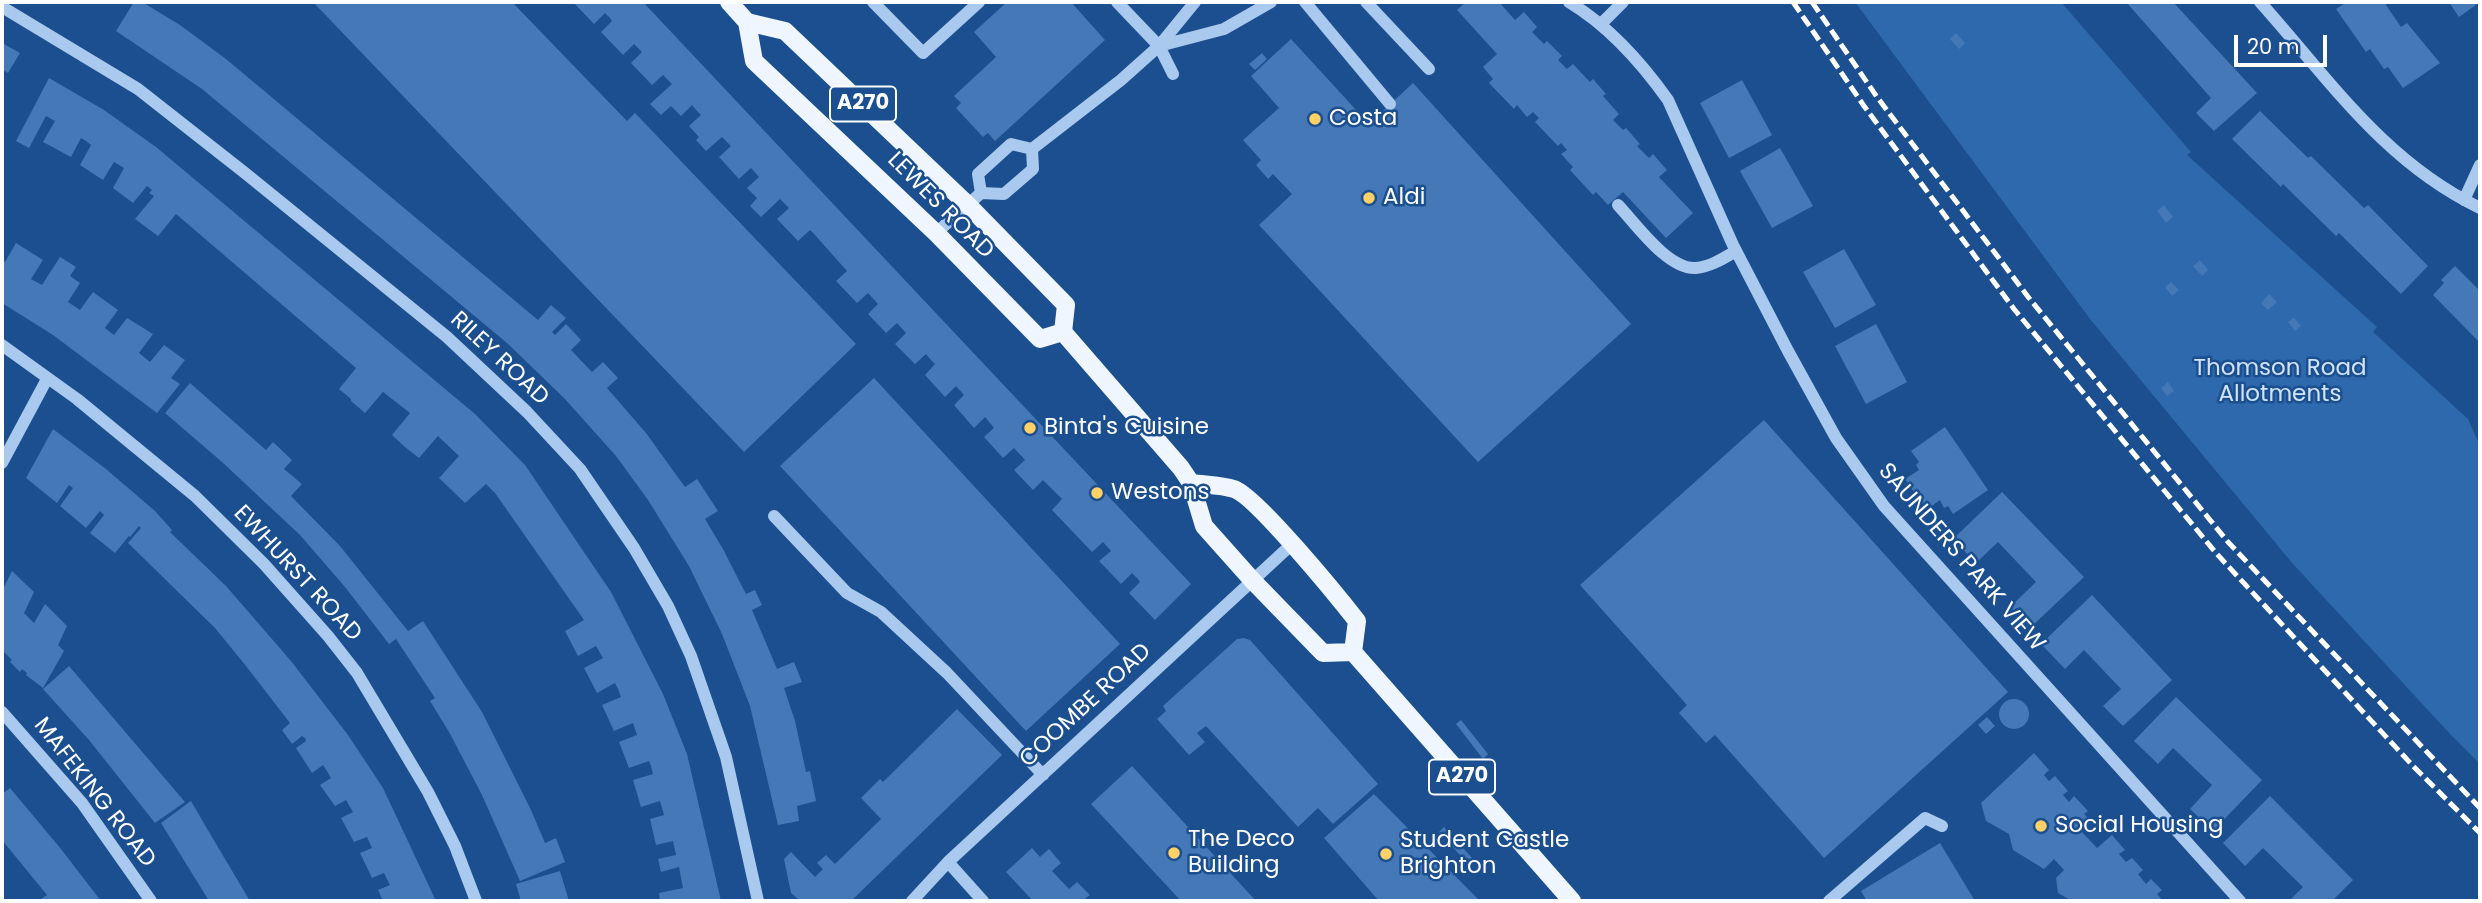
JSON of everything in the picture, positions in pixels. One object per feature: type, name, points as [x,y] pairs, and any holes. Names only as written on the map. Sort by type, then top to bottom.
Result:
[{"type":"main road","points":[[729,2],[747,22]]},
{"type":"main road","name":"LEWES ROAD","points":[[747,22],[785,31],[974,199],[1066,305],[1063,332],[1040,339],[936,233],[754,61],[747,22]]},
{"type":"main road","points":[[1063,332],[1181,468],[1191,483],[1204,526],[1253,581],[1323,653],[1353,652],[1357,621],[1292,544],[1237,489],[1191,483]]},
{"type":"main road","name":"A270","points":[[1353,652],[1572,901]]},
{"type":"street","points":[[873,2],[923,53],[979,2]]},
{"type":"street","points":[[1117,2],[1159,46],[1173,74]]},
{"type":"street","points":[[1032,149],[1121,80],[1159,46],[1195,2]]},
{"type":"street","points":[[1159,46],[1224,29],[1271,2]]},
{"type":"street","points":[[1305,2],[1390,104]]},
{"type":"street","points":[[1366,2],[1429,69]]},
{"type":"street","name":"SAUNDERS PARK VIEW","points":[[1569,2],[1601,24],[1653,79],[1668,100],[1736,251],[1821,412],[1850,460],[1884,506],[2240,901]]},
{"type":"street","points":[[1601,24],[1623,2]]},
{"type":"street","points":[[2260,2],[2332,89],[2391,149],[2426,177],[2480,208]]},
{"type":"street","name":"RILEY ROAD","points":[[2,7],[138,89],[245,173],[447,337],[527,412],[580,469],[634,548],[668,606],[691,656],[726,757],[758,901]]},
{"type":"street","points":[[974,199],[978,174],[1011,144],[1032,149]]},
{"type":"street","points":[[936,233],[974,199],[1004,194],[1033,169],[1032,149]]},
{"type":"street","points":[[2464,200],[2480,165]]},
{"type":"street","points":[[1618,205],[1667,257],[1680,265],[1699,268],[1736,251]]},
{"type":"street","name":"EWHURST ROAD","points":[[2,345],[77,399],[195,496],[264,564],[343,653],[428,792],[455,846],[476,901]]},
{"type":"street","points":[[2,463],[47,379]]},
{"type":"street","points":[[774,516],[847,593],[881,612],[947,673],[1043,775]]},
{"type":"street","name":"COOMBE ROAD","points":[[912,901],[948,862],[1292,544]]},
{"type":"street","name":"MAFEKING ROAD","points":[[2,712],[82,803],[151,901]]},
{"type":"street","points":[[1829,901],[1925,818],[1942,827]]},
{"type":"street","points":[[948,862],[984,901]]},
{"type":"green space","name":"Thomson Road Allotments","points":[[1855,2],[2061,2],[2191,152],[2187,155],[2377,327],[2373,332],[2468,419],[2480,446],[2480,764],[2293,564],[2090,319]]},
{"type":"building","points":[[134,2],[142,2],[180,25],[226,59],[538,320],[551,305],[566,318],[552,332],[555,335],[566,324],[581,340],[571,350],[592,372],[603,362],[618,378],[607,388],[646,433],[685,487],[697,479],[718,511],[705,519],[746,594],[755,590],[762,605],[752,610],[777,669],[794,662],[802,682],[784,688],[795,721],[806,772],[810,771],[816,801],[797,806],[799,821],[778,825],[750,706],[722,634],[689,566],[648,500],[616,456],[564,398],[507,343],[202,89],[116,31]]},
{"type":"building","points":[[313,2],[512,2],[627,121],[635,113],[856,344],[744,452]]},
{"type":"building","points":[[573,2],[643,2],[1191,584],[1155,620],[1129,593],[1140,582],[1138,579],[1132,573],[1121,584],[1099,561],[1111,551],[1103,542],[1092,552],[1052,510],[1062,499],[1043,480],[1033,490],[1014,470],[1025,460],[1014,448],[1003,458],[984,437],[994,428],[985,417],[974,428],[954,405],[964,395],[956,386],[945,397],[925,375],[935,364],[926,354],[915,364],[895,344],[906,333],[897,323],[886,333],[868,314],[878,304],[868,293],[857,303],[836,281],[847,271],[814,234],[810,230],[798,241],[777,219],[789,208],[780,199],[761,217],[750,206],[757,198],[747,188],[759,177],[751,168],[739,179],[719,157],[731,146],[722,137],[706,151],[689,126],[701,115],[692,105],[681,116],[671,106],[661,115],[650,104],[672,84],[663,75],[652,85],[631,63],[642,52],[634,44],[623,55],[601,32],[612,21],[610,18],[605,13],[594,24]]},
{"type":"building","points":[[1007,2],[1071,2],[1105,40],[995,141],[988,133],[983,137],[956,108],[961,103],[954,96],[996,57],[974,32]]},
{"type":"building","points":[[1466,2],[1499,2],[1515,20],[1524,12],[1537,27],[1532,32],[1544,44],[1547,41],[1562,56],[1558,60],[1567,69],[1573,64],[1590,82],[1593,79],[1606,94],[1603,96],[1619,114],[1613,120],[1623,130],[1626,128],[1640,144],[1637,146],[1649,158],[1653,154],[1667,170],[1659,177],[1693,213],[1666,238],[1623,192],[1608,205],[1596,192],[1593,195],[1570,170],[1573,167],[1561,154],[1567,150],[1561,143],[1558,146],[1535,122],[1539,118],[1533,112],[1527,117],[1517,105],[1514,109],[1489,83],[1493,79],[1483,67],[1497,54],[1457,10]]},
{"type":"building","points":[[2126,2],[2173,2],[2257,93],[2214,131],[2196,113],[2211,98]]},
{"type":"building","points":[[2347,2],[2384,2],[2401,27],[2407,23],[2440,63],[2403,88],[2388,67],[2384,69],[2370,49],[2366,52],[2336,9]]},
{"type":"building","points":[[2449,2],[2480,2],[2459,17]]},
{"type":"building","points":[[1956,33],[1965,43],[1959,49],[1950,39]]},
{"type":"building","points":[[1291,39],[1369,124],[1413,83],[1631,324],[1478,462],[1259,225],[1292,194],[1273,174],[1268,179],[1256,165],[1261,160],[1243,140],[1279,108],[1251,76]]},
{"type":"building","points":[[2,43],[20,53],[8,73],[2,69]]},
{"type":"building","points":[[1262,53],[1267,59],[1255,70],[1249,64]]},
{"type":"building","points":[[49,78],[104,110],[156,147],[475,414],[525,465],[611,592],[663,694],[687,754],[721,901],[660,901],[659,893],[683,888],[679,867],[661,872],[658,859],[676,855],[673,841],[656,845],[650,819],[664,815],[660,801],[641,807],[633,780],[653,774],[649,761],[629,768],[619,742],[637,735],[633,723],[614,731],[602,705],[621,697],[618,689],[615,683],[597,693],[584,668],[603,658],[596,646],[578,656],[565,631],[584,620],[495,493],[486,484],[465,503],[439,478],[459,456],[438,436],[419,458],[405,447],[392,435],[410,413],[383,392],[365,413],[339,389],[356,368],[176,214],[158,236],[135,219],[154,196],[149,193],[152,190],[147,186],[133,203],[113,188],[124,168],[114,162],[103,180],[80,165],[91,145],[86,141],[81,138],[71,157],[43,142],[55,121],[46,116],[29,148],[16,141]]},
{"type":"building","points":[[1742,80],[1772,135],[1729,158],[1700,103]]},
{"type":"building","points":[[2260,111],[2364,208],[2368,205],[2428,266],[2401,294],[2339,233],[2336,236],[2232,139]]},
{"type":"building","points":[[1780,148],[1813,206],[1772,228],[1740,171]]},
{"type":"building","points":[[2164,205],[2173,217],[2166,223],[2157,211]]},
{"type":"building","points":[[16,243],[43,260],[31,279],[42,285],[60,257],[76,267],[70,276],[80,283],[68,302],[80,310],[93,292],[118,310],[105,328],[114,335],[127,318],[153,334],[139,353],[150,362],[164,345],[185,360],[171,378],[180,384],[157,413],[53,335],[2,303],[2,260],[5,262]]},
{"type":"building","points":[[1844,249],[1876,305],[1835,328],[1803,272]]},
{"type":"building","points":[[2200,260],[2208,270],[2202,276],[2193,266]]},
{"type":"building","points":[[2455,266],[2480,291],[2480,343],[2433,295],[2444,283],[2441,280]]},
{"type":"building","points":[[2171,282],[2179,290],[2172,296],[2165,287]]},
{"type":"building","points":[[2269,294],[2277,302],[2268,310],[2261,303]]},
{"type":"building","points":[[2294,318],[2301,326],[2295,331],[2288,322]]},
{"type":"building","points":[[1876,324],[1907,382],[1866,404],[1835,346]]},
{"type":"building","points":[[874,378],[1120,644],[1026,731],[780,466]]},
{"type":"building","points":[[2168,382],[2174,391],[2167,396],[2161,388]]},
{"type":"building","points":[[190,383],[266,450],[273,442],[292,460],[284,469],[302,484],[291,496],[340,546],[408,631],[423,621],[482,712],[545,843],[556,838],[565,862],[520,881],[482,795],[430,701],[435,698],[396,639],[389,644],[300,535],[165,413]]},
{"type":"building","points":[[1764,420],[2008,692],[1824,858],[1715,735],[1706,743],[1679,713],[1687,705],[1580,585]]},
{"type":"building","points":[[1945,427],[1988,490],[1953,514],[1948,506],[1944,508],[1940,500],[1926,510],[1905,479],[1919,470],[1916,465],[1919,462],[1911,451]]},
{"type":"building","points":[[53,429],[155,511],[172,530],[170,532],[226,586],[291,661],[348,735],[383,788],[436,901],[383,901],[378,890],[390,885],[384,873],[372,878],[360,853],[372,848],[367,837],[354,842],[341,818],[353,812],[346,800],[335,806],[320,785],[331,778],[323,765],[312,773],[296,748],[306,741],[305,738],[302,736],[292,744],[282,730],[290,723],[215,628],[128,543],[141,528],[139,526],[115,553],[90,533],[104,515],[100,511],[86,528],[60,506],[73,488],[69,485],[57,503],[26,478]]},
{"type":"building","points":[[2002,492],[2084,577],[2030,628],[2010,607],[2036,582],[1998,542],[1976,563],[1953,539]]},
{"type":"building","points":[[12,571],[34,592],[24,613],[34,623],[45,604],[67,626],[58,645],[64,651],[43,688],[22,669],[20,672],[2,650],[2,591]]},
{"type":"building","points":[[2092,595],[2172,680],[2123,726],[2103,706],[2121,689],[2084,650],[2065,669],[2041,644]]},
{"type":"building","points":[[1237,639],[1250,640],[1378,784],[1333,824],[1318,808],[1298,827],[1206,726],[1197,733],[1205,742],[1189,755],[1157,719],[1166,711],[1163,706]]},
{"type":"building","points":[[69,666],[185,802],[155,823],[89,740],[43,689]]},
{"type":"building","points":[[2176,697],[2262,780],[2213,831],[2190,809],[2212,785],[2173,748],[2158,764],[2134,741]]},
{"type":"building","points":[[2014,699],[2020,700],[2028,708],[2028,720],[2020,728],[2014,729],[2008,728],[2000,720],[1999,714],[2000,708],[2008,700]]},
{"type":"building","points":[[957,709],[1002,755],[851,901],[797,901],[799,900],[791,893],[784,859],[791,852],[815,877],[823,869],[817,863],[826,855],[835,864],[881,819],[861,798],[880,779],[883,782]]},
{"type":"building","points":[[1987,717],[1995,726],[1986,734],[1978,725]]},
{"type":"building","points":[[1461,720],[1488,754],[1483,759],[1456,724]]},
{"type":"building","name":"Social Housing","points":[[2034,753],[2049,770],[2044,775],[2049,781],[2055,776],[2068,791],[2063,795],[2069,802],[2074,796],[2088,811],[2084,814],[2092,822],[2081,831],[2097,848],[2112,835],[2125,850],[2119,854],[2126,862],[2132,858],[2143,870],[2138,874],[2146,884],[2151,879],[2162,890],[2157,894],[2163,901],[2072,901],[2058,893],[2056,878],[2064,870],[2054,859],[2044,869],[2013,850],[2009,834],[1986,821],[1981,803]]},
{"type":"building","name":"The Deco Building","points":[[1132,766],[1256,901],[1181,901],[1091,804]]},
{"type":"building","points":[[10,788],[101,901],[38,901],[47,895],[2,840],[2,794]]},
{"type":"building","name":"Student Castle Brighton","points":[[1374,794],[1480,901],[1379,901],[1324,838]]},
{"type":"building","points":[[2270,796],[2353,880],[2332,901],[2289,901],[2303,887],[2263,848],[2245,866],[2223,843]]},
{"type":"building","points":[[191,801],[250,901],[209,901],[161,823]]},
{"type":"building","points":[[1444,827],[1473,859],[1468,864],[1439,832]]},
{"type":"building","points":[[1940,843],[1975,901],[1867,901],[1861,891]]},
{"type":"building","points":[[1032,848],[1040,857],[1049,849],[1061,863],[1052,871],[1069,889],[1077,882],[1090,895],[1082,901],[1033,901],[1006,872]]},
{"type":"building","points":[[560,871],[569,901],[521,901],[516,884]]},
{"type":"railway","points":[[1793,2],[1864,106],[2014,309],[2216,553],[2414,767],[2480,833]]},
{"type":"railway","points":[[1812,2],[1877,97],[2029,298],[2228,542],[2480,808]]},
{"type":"place","name":"Costa","points":[[1315,119]]},
{"type":"place","name":"Aldi","points":[[1369,198]]},
{"type":"place","name":"Binta's Cuisine","points":[[1030,428]]},
{"type":"place","name":"Westons","points":[[1097,493]]},
{"type":"place","name":"Social Housing","points":[[2041,826]]},
{"type":"place","name":"The Deco Building","points":[[1174,853]]},
{"type":"place","name":"Student Castle Brighton","points":[[1386,854]]}]
